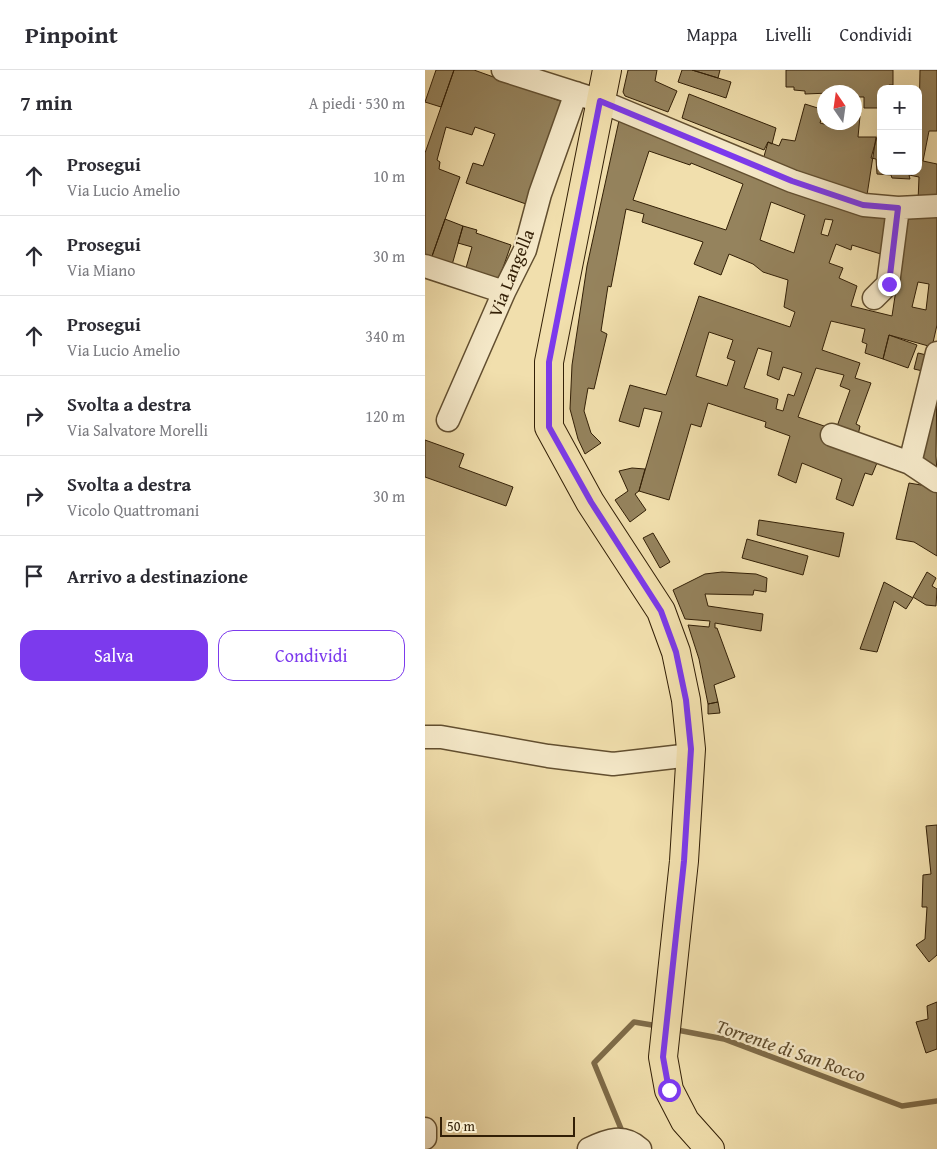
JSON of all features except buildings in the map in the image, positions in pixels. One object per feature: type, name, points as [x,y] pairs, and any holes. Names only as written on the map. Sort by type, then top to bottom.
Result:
[{"type":"main road","points":[[607,70],[588,97],[549,362],[549,427],[591,502],[661,611],[678,662],[686,700],[691,755],[684,861],[663,1057],[669,1090],[685,1122],[710,1149]]},
{"type":"street","points":[[503,70],[588,97],[792,181],[863,205],[898,208],[937,206]]},
{"type":"street","name":"Via Langella","points":[[448,420],[504,292],[525,250],[540,194],[588,97]]},
{"type":"street","points":[[875,298],[889,284],[898,208]]},
{"type":"street","points":[[425,266],[504,292]]},
{"type":"street","points":[[910,463],[937,353]]},
{"type":"street","points":[[832,435],[910,463],[937,481]]},
{"type":"street","points":[[425,737],[441,737],[548,756],[613,764],[691,755]]},
{"type":"street","points":[[425,1130],[425,1138]]},
{"type":"street","points":[[589,1149],[629,1143]]},
{"type":"waterway","name":"Torrente di San Rocco","points":[[624,1136],[594,1063],[634,1022],[658,1026]]},
{"type":"waterway","name":"Torrente di San Rocco","points":[[672,1029],[724,1039],[902,1106],[937,1101]]},
{"type":"route","points":[[669,1090],[663,1057],[684,861],[691,749],[686,700],[676,652],[661,611],[591,502],[549,427],[549,362],[600,101],[792,181],[863,205],[898,208],[889,284]]}]
